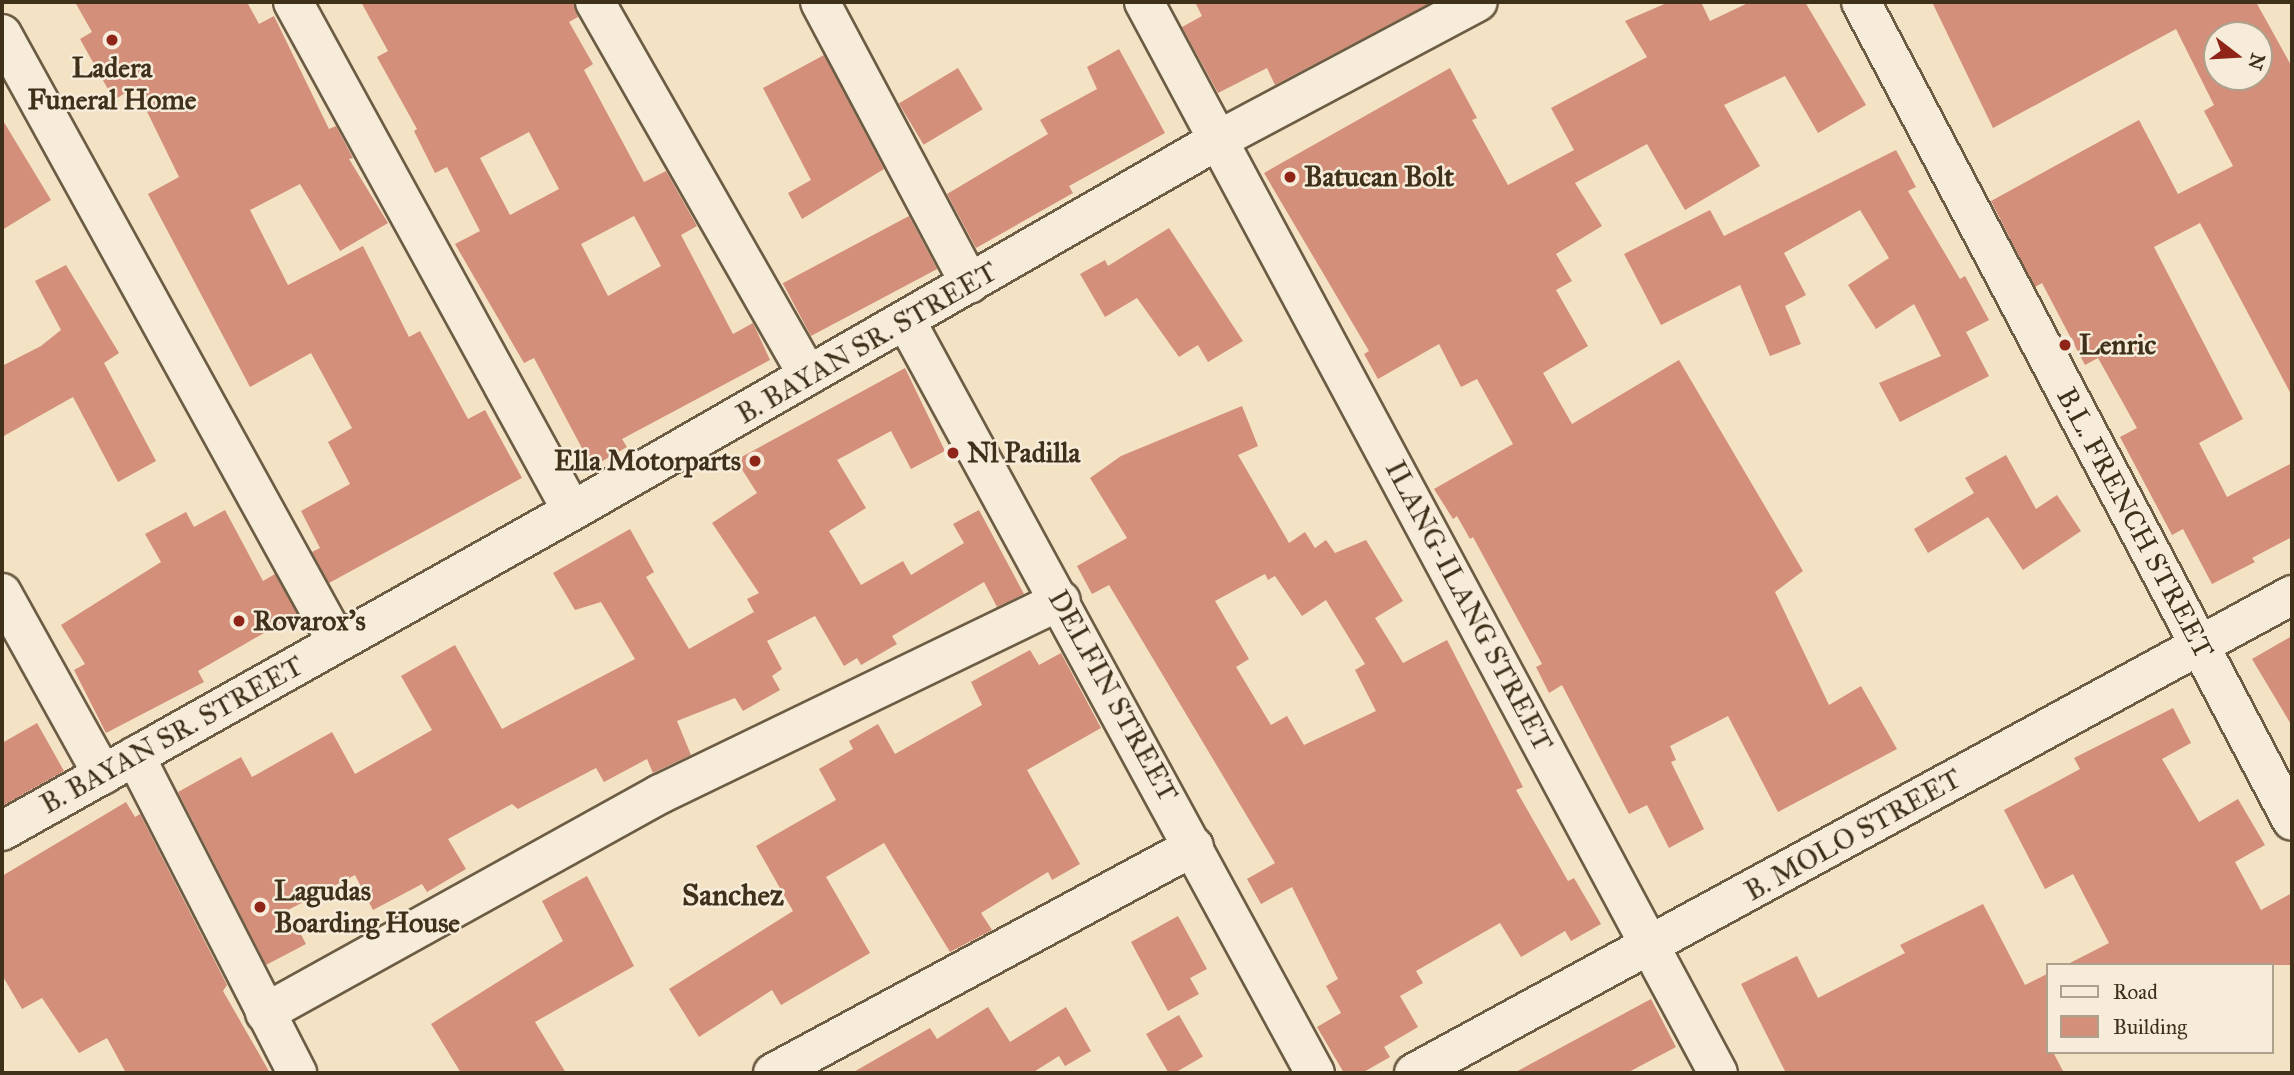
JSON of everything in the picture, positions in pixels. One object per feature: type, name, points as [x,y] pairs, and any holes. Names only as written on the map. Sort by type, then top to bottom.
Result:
[{"type":"street","points":[[293,2],[572,511]]},
{"type":"street","points":[[595,2],[808,376]]},
{"type":"street","points":[[820,2],[970,284]]},
{"type":"street","name":"ILANG-ILANG STREET","points":[[1144,2],[1718,1073]]},
{"type":"street","name":"B.L. FRENCH STREET","points":[[1861,2],[2292,821]]},
{"type":"street","name":"B. BAYAN SR. STREET","points":[[2,831],[572,511],[1218,140],[1456,7]]},
{"type":"street","points":[[2,34],[337,642]]},
{"type":"street","name":"DELFIN STREET","points":[[906,321],[1194,846],[1315,1073]]},
{"type":"street","points":[[2,593],[119,766],[265,1013],[297,1073]]},
{"type":"street","name":"B. MOLO STREET","points":[[1414,1073],[2292,595]]},
{"type":"street","points":[[265,1013],[660,794],[1060,600]]},
{"type":"street","points":[[773,1073],[1194,846]]},
{"type":"building","points":[[75,2],[247,2],[259,24],[274,16],[329,129],[336,126],[353,158],[349,159],[388,223],[340,251],[300,184],[250,210],[288,285],[363,246],[409,337],[420,331],[468,419],[485,410],[522,478],[329,583],[312,552],[320,548],[301,511],[350,484],[328,442],[352,428],[311,353],[250,387],[148,194],[179,177],[135,87],[114,100],[80,39],[92,32]]},
{"type":"building","points":[[361,2],[573,2],[578,17],[569,22],[593,64],[584,70],[644,182],[666,171],[697,226],[681,235],[733,334],[753,323],[770,360],[622,439],[627,447],[592,467],[534,358],[524,363],[455,244],[480,231],[447,167],[435,173],[414,131],[417,129],[377,57],[388,51]],"holes":[[[529,132],[559,189],[510,215],[480,158]],[[634,216],[661,266],[608,296],[581,244]]]},
{"type":"building","points":[[1195,2],[1432,2],[1275,85],[1267,68],[1218,93],[1182,27],[1202,16]]},
{"type":"building","points":[[1669,2],[1701,2],[1710,21],[1750,2],[1805,2],[1866,105],[1818,133],[1785,76],[1724,105],[1760,166],[1685,210],[1647,144],[1575,183],[1602,226],[1556,254],[1572,281],[1556,290],[1588,346],[1543,373],[1572,424],[1679,360],[1803,571],[1775,592],[1829,705],[1861,686],[1897,749],[1778,812],[1728,716],[1670,746],[1676,760],[1671,762],[1704,829],[1669,848],[1647,805],[1629,814],[1562,685],[1549,693],[1536,667],[1542,664],[1473,537],[1470,539],[1457,516],[1453,519],[1434,489],[1513,444],[1477,379],[1461,387],[1439,344],[1378,379],[1364,354],[1369,351],[1264,173],[1450,68],[1477,118],[1472,120],[1508,185],[1574,150],[1551,108],[1647,57],[1625,21]]},
{"type":"building","points":[[1932,2],[2256,2],[2267,21],[2203,21],[2203,83],[2176,29],[1993,128]]},
{"type":"building","points":[[2273,33],[2292,67],[2292,396],[2200,223],[2154,247],[2243,419],[2199,443],[2227,497],[2292,463],[2292,537],[2252,558],[2255,562],[2212,584],[2183,529],[2172,535],[2120,437],[2137,428],[2098,358],[2085,365],[2042,283],[2035,287],[1991,201],[2139,120],[2178,194],[2233,166],[2204,111],[2214,105],[2207,91],[2273,91]]},
{"type":"building","points":[[1119,49],[1165,133],[1069,186],[1073,193],[976,248],[947,194],[1048,134],[1040,120],[1097,89],[1087,67]]},
{"type":"building","points":[[824,55],[884,169],[802,219],[788,193],[811,180],[763,88]]},
{"type":"building","points":[[958,68],[983,109],[924,145],[899,104]]},
{"type":"building","points":[[2,119],[51,200],[2,230]]},
{"type":"building","points":[[1896,150],[1916,187],[1908,191],[1960,279],[1965,276],[1989,320],[1966,332],[1989,376],[1900,422],[1879,383],[1941,356],[1914,304],[1876,329],[1848,285],[1889,258],[1860,210],[1784,253],[1806,295],[1785,306],[1801,344],[1770,356],[1740,285],[1661,325],[1624,254],[1710,210],[1724,236]]},
{"type":"building","points":[[909,216],[937,269],[811,336],[783,283]]},
{"type":"building","points":[[1169,228],[1243,341],[1208,362],[1198,345],[1179,357],[1137,298],[1105,317],[1080,274],[1105,260],[1108,266]]},
{"type":"building","points":[[66,265],[119,353],[104,363],[156,461],[118,482],[73,397],[2,437],[2,366],[41,346],[61,330],[35,281]]},
{"type":"building","points":[[905,368],[945,451],[911,469],[891,431],[837,460],[866,508],[829,531],[861,585],[903,561],[911,575],[964,543],[953,524],[979,510],[1024,594],[997,607],[984,582],[892,636],[897,644],[861,665],[857,658],[844,666],[815,616],[767,641],[782,669],[772,676],[780,690],[743,711],[735,698],[677,721],[691,755],[653,773],[647,759],[604,782],[596,768],[518,809],[512,804],[448,839],[466,869],[427,892],[422,884],[373,910],[355,875],[288,910],[306,944],[266,965],[178,792],[241,757],[252,777],[332,732],[355,774],[432,730],[401,676],[455,645],[502,729],[635,659],[601,602],[575,610],[553,573],[630,529],[654,572],[646,577],[689,649],[754,612],[747,599],[759,593],[712,523],[757,493],[736,460]]},
{"type":"building","points":[[1242,406],[1258,446],[1238,455],[1289,543],[1305,532],[1315,548],[1326,540],[1335,553],[1366,540],[1403,601],[1375,618],[1403,663],[1447,640],[1523,787],[1516,790],[1568,881],[1574,878],[1601,924],[1571,941],[1565,931],[1521,957],[1500,923],[1416,971],[1423,983],[1400,996],[1418,1027],[1384,1047],[1390,1057],[1362,1073],[1344,1073],[1317,1027],[1341,1013],[1326,986],[1338,979],[1292,887],[1261,904],[1247,879],[1275,863],[1109,585],[1092,594],[1077,566],[1127,538],[1090,478],[1121,456]],"holes":[[[1265,574],[1268,580],[1275,576],[1302,616],[1326,600],[1365,664],[1355,670],[1376,711],[1304,745],[1287,716],[1271,725],[1236,667],[1249,659],[1215,601]]]},
{"type":"building","points":[[2006,455],[2036,509],[2057,495],[2081,531],[2023,570],[1988,517],[1928,553],[1914,529],[1974,493],[1965,478]]},
{"type":"building","points":[[225,510],[263,581],[275,574],[297,614],[198,671],[204,682],[106,733],[74,670],[85,664],[61,625],[161,562],[145,534],[186,512],[194,527]]},
{"type":"building","points":[[2292,636],[2292,726],[2252,659]]},
{"type":"building","points":[[1030,650],[1039,665],[1061,653],[1101,728],[1027,770],[1080,864],[1052,880],[1048,872],[981,913],[992,930],[950,952],[884,843],[826,877],[870,953],[781,1005],[772,990],[699,1037],[669,989],[793,911],[756,846],[836,800],[819,769],[853,749],[849,741],[878,724],[895,754],[982,705],[971,682]]},
{"type":"building","points":[[2173,708],[2191,743],[2162,759],[2199,822],[2238,799],[2265,845],[2235,862],[2261,910],[2292,893],[2292,965],[2070,963],[2109,943],[2073,874],[2045,889],[2004,810],[2080,769],[2074,758]]},
{"type":"building","points":[[37,723],[64,771],[2,806],[2,743]]},
{"type":"building","points":[[126,802],[135,817],[140,814],[227,985],[223,991],[270,1073],[126,1073],[107,1038],[79,1053],[42,998],[22,1009],[2,975],[2,876]]},
{"type":"building","points":[[587,876],[634,966],[535,1022],[566,1073],[461,1073],[431,1024],[563,941],[542,901]]},
{"type":"building","points":[[1983,904],[2025,985],[2046,974],[2046,1054],[2054,1054],[2064,1073],[1786,1073],[1741,984],[1797,956],[1818,998],[1905,953],[1900,945]]},
{"type":"building","points":[[1178,916],[1207,969],[1190,978],[1199,994],[1168,1011],[1131,942]]},
{"type":"building","points":[[1651,999],[1676,1047],[1627,1073],[1514,1073]]},
{"type":"building","points":[[988,1007],[1010,1042],[1066,1007],[1091,1051],[1065,1066],[1059,1056],[1032,1073],[852,1073],[930,1028],[937,1039]]},
{"type":"building","points":[[1179,1015],[1203,1057],[1175,1073],[1169,1073],[1146,1034]]},
{"type":"place","name":"Ladera Funeral Home","points":[[112,40]]},
{"type":"place","name":"Batucan Bolt","points":[[1290,177]]},
{"type":"place","name":"Lenric","points":[[2065,345]]},
{"type":"place","name":"Nl Padilla","points":[[953,453]]},
{"type":"place","name":"Ella Motorparts","points":[[755,461]]},
{"type":"place","name":"Rovarox's","points":[[239,621]]},
{"type":"place","name":"Lagudas Boarding House","points":[[260,907]]},
{"type":"district","name":"Sanchez","points":[[733,895]]}]
